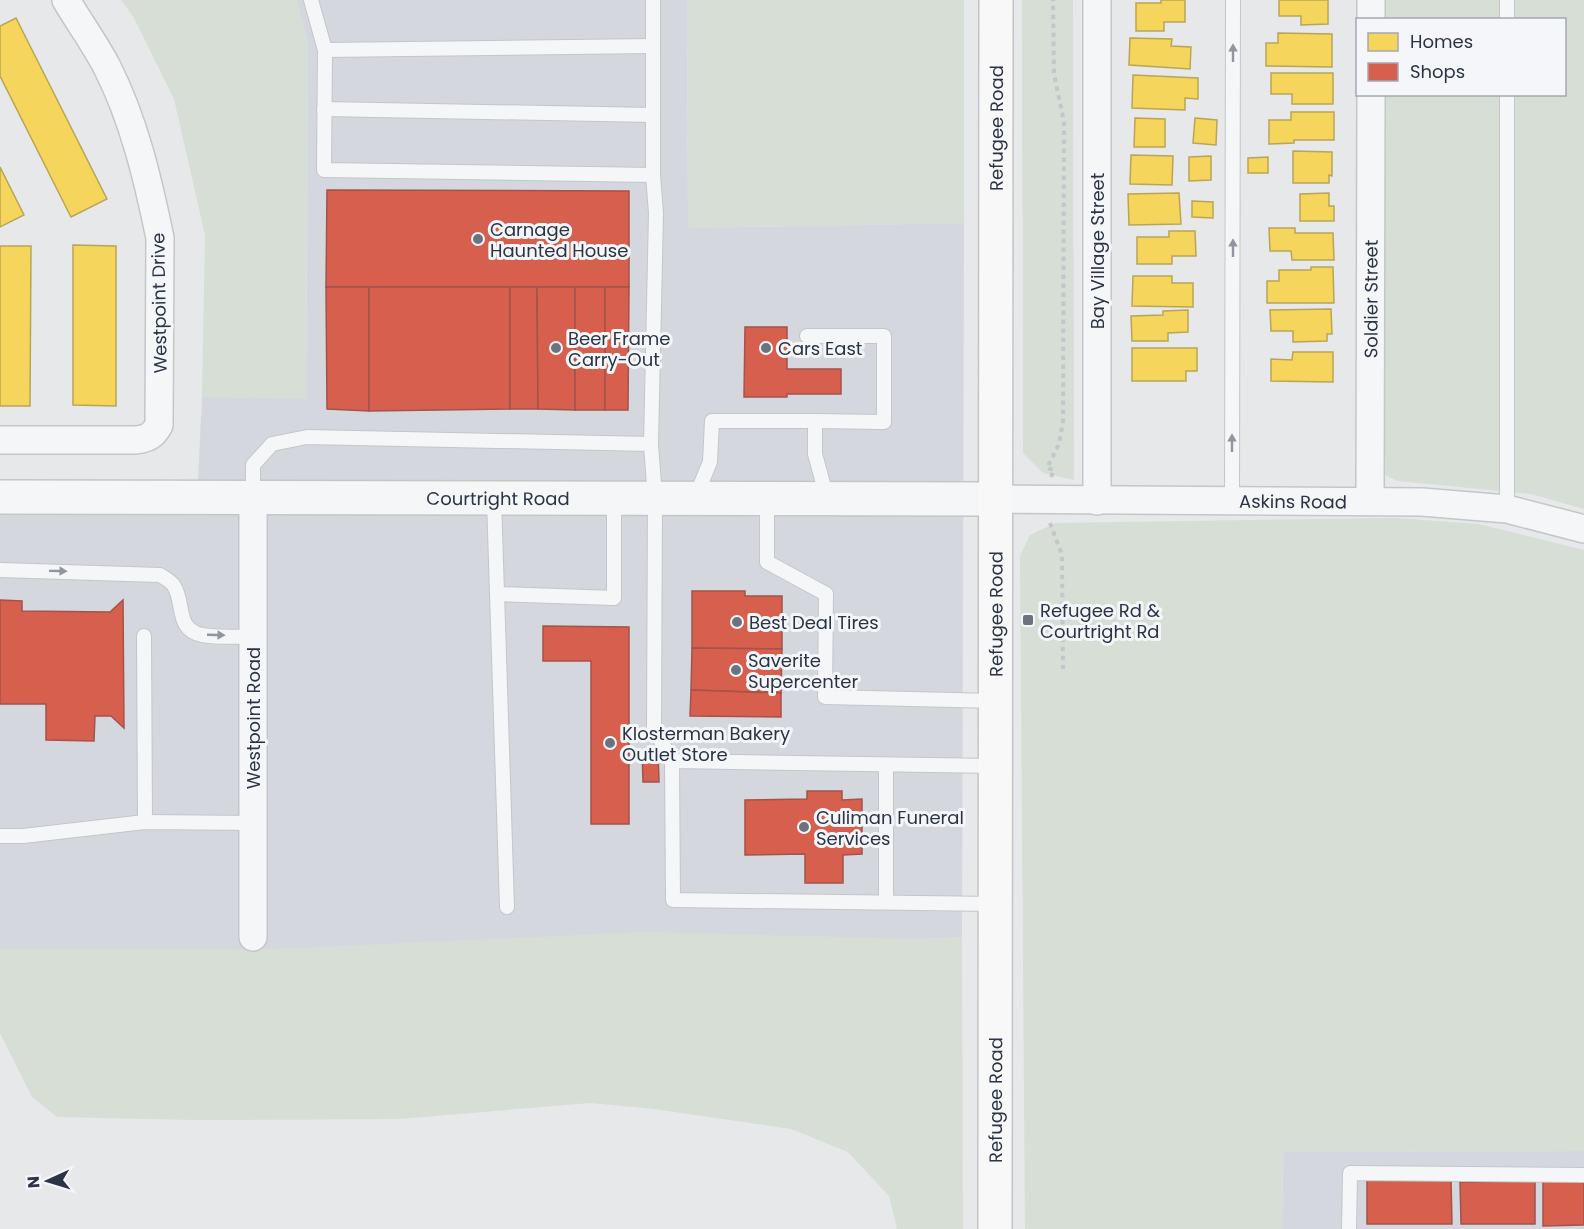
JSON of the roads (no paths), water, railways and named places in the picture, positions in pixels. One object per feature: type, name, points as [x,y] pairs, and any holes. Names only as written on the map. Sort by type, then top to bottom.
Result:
[{"type":"main road","name":"Refugee Road","points":[[995,1229],[996,0]]},
{"type":"street","name":"Westpoint Drive","points":[[0,440],[146,439],[154,434],[159,425],[160,238],[154,209],[126,110],[106,65],[66,0]]},
{"type":"street","name":"Bay Village Street","points":[[1097,0],[1097,501]]},
{"type":"street","points":[[1371,0],[1371,18]]},
{"type":"street","name":"Soldier Street","points":[[1370,501],[1371,96]]},
{"type":"street","name":"Courtright Road","points":[[0,497],[494,500],[997,499]]},
{"type":"street","name":"Westpoint Road","points":[[253,499],[253,937]]},
{"type":"street","name":"Askins Road","points":[[997,499],[1422,502],[1508,509],[1584,529]]},
{"type":"lane","points":[[311,0],[325,50],[324,170],[653,175]]},
{"type":"lane","points":[[653,0],[653,175],[656,213],[651,444],[655,498],[654,728],[672,761],[673,900],[996,904]]},
{"type":"lane","points":[[1232,501],[1233,0]]},
{"type":"lane","points":[[1507,0],[1507,18]]},
{"type":"lane","points":[[325,50],[653,46]]},
{"type":"lane","points":[[1507,96],[1508,509]]},
{"type":"lane","points":[[324,109],[653,115]]},
{"type":"lane","points":[[695,498],[710,462],[712,421],[884,422],[884,336],[807,336]]},
{"type":"lane","points":[[815,421],[815,454],[827,498]]},
{"type":"lane","points":[[253,499],[253,465],[272,444],[307,436],[651,444]]},
{"type":"lane","points":[[767,498],[767,562],[826,594],[825,697],[996,701]]},
{"type":"lane","points":[[497,594],[614,598],[614,499]]},
{"type":"lane","points":[[494,500],[507,907]]},
{"type":"lane","points":[[0,570],[160,575],[173,584],[178,595],[181,617],[188,629],[202,635],[253,637]]},
{"type":"lane","points":[[144,636],[144,822]]},
{"type":"lane","points":[[672,761],[996,766]]},
{"type":"lane","points":[[886,765],[886,903]]},
{"type":"lane","points":[[0,836],[22,836],[144,822],[254,823]]},
{"type":"lane","points":[[1349,1229],[1350,1173],[1584,1174]]},
{"type":"place","name":"Carnage Haunted House","points":[[478,239]]},
{"type":"place","name":"Beer Frame Carry-Out","points":[[556,348]]},
{"type":"place","name":"Cars East","points":[[766,348]]},
{"type":"place","name":"Refugee Rd & Courtright Rd","points":[[1028,620]]},
{"type":"place","name":"Best Deal Tires","points":[[737,622]]},
{"type":"place","name":"Saverite Supercenter","points":[[736,670]]},
{"type":"place","name":"Klosterman Bakery Outlet Store","points":[[610,743]]},
{"type":"place","name":"Culiman Funeral Services","points":[[804,827]]}]
